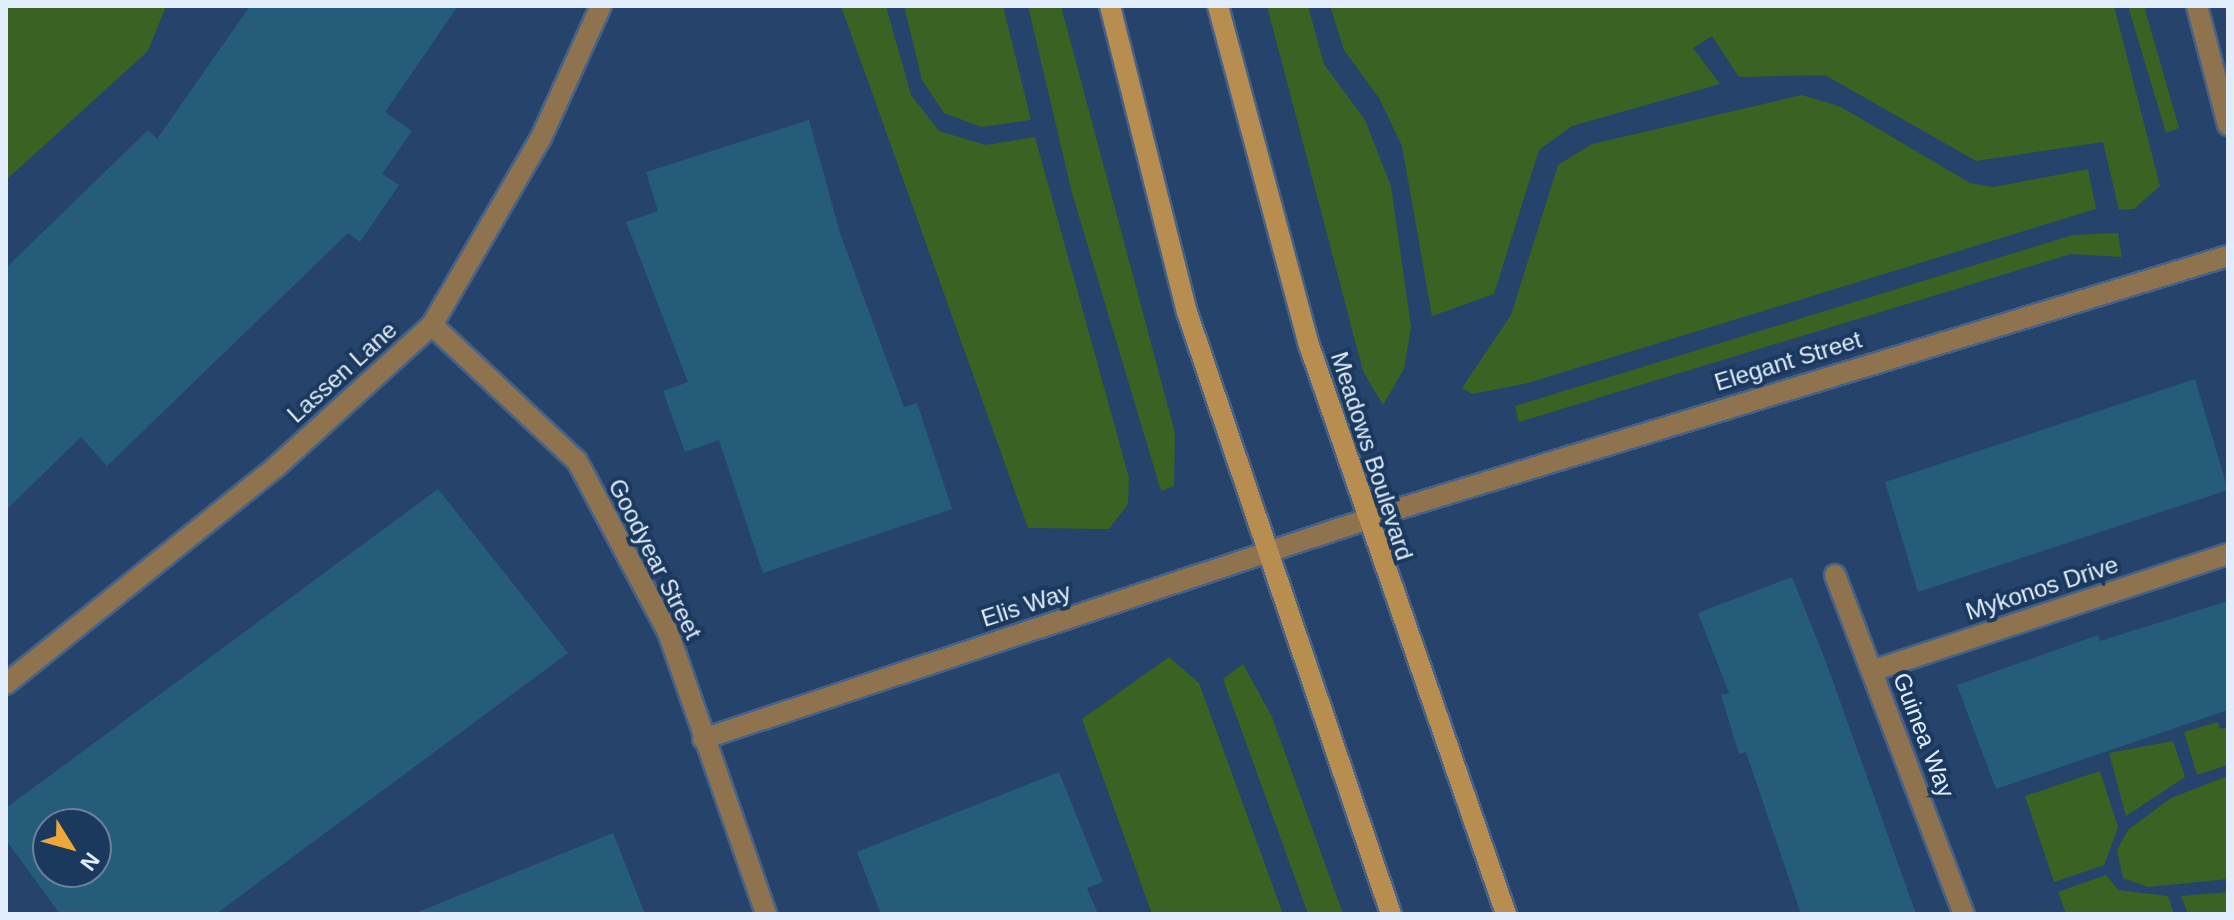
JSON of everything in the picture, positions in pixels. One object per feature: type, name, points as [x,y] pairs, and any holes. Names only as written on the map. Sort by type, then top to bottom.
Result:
[{"type":"main road","points":[[1110,6],[1187,312],[1263,553],[1391,914]]},
{"type":"main road","name":"Meadows Boulevard","points":[[1218,6],[1300,315],[1365,519],[1506,914]]},
{"type":"street","name":"Lassen Lane","points":[[6,684],[277,466],[432,325],[541,138],[601,6]]},
{"type":"street","points":[[2197,6],[2228,125]]},
{"type":"street","name":"Elegant Street","points":[[1365,519],[2228,256]]},
{"type":"street","name":"Goodyear Street","points":[[432,325],[577,461],[668,632],[766,914]]},
{"type":"street","name":"Elis Way","points":[[703,739],[1365,519]]},
{"type":"street","name":"Mykonos Drive","points":[[1872,671],[2228,554]]},
{"type":"street","name":"Guinea Way","points":[[1835,575],[1964,914]]},
{"type":"green space","points":[[6,6],[166,6],[148,51],[6,180]]},
{"type":"green space","points":[[841,6],[886,6],[911,95],[939,131],[986,145],[1035,137],[1129,478],[1128,504],[1109,529],[1028,528]]},
{"type":"green space","points":[[904,6],[1003,6],[1031,120],[981,127],[944,113],[922,80]]},
{"type":"green space","points":[[1028,6],[1061,6],[1175,433],[1174,486],[1161,491],[1072,193]]},
{"type":"green space","points":[[1267,6],[1308,6],[1324,64],[1365,120],[1391,186],[1411,327],[1404,369],[1383,405],[1363,371]]},
{"type":"green space","points":[[1330,6],[2114,6],[2160,186],[2134,209],[2119,210],[2103,142],[1976,161],[1825,75],[1739,77],[1712,36],[1693,48],[1720,84],[1572,126],[1539,150],[1494,294],[1432,316],[1402,146],[1379,98],[1344,50]]},
{"type":"green space","points":[[2128,6],[2144,6],[2179,128],[2166,133]]},
{"type":"green space","points":[[1802,95],[1841,107],[1970,183],[1994,187],[2088,169],[2096,209],[1528,383],[1472,394],[1462,388],[1511,315],[1558,165],[1592,144]]},
{"type":"green space","points":[[2118,233],[2122,257],[2071,254],[1519,422],[1515,406],[2073,235]]},
{"type":"green space","points":[[1169,657],[1199,683],[1283,914],[1152,914],[1082,719]]},
{"type":"green space","points":[[1243,664],[1272,717],[1343,914],[1308,914],[1223,679]]},
{"type":"green space","points":[[2218,722],[2220,729],[2228,727],[2228,765],[2197,775],[2184,732]]},
{"type":"green space","points":[[2173,741],[2185,777],[2126,816],[2109,753]]},
{"type":"green space","points":[[2100,771],[2118,827],[2104,865],[2054,882],[2025,796]]},
{"type":"green space","points":[[2228,776],[2228,879],[2148,887],[2123,878],[2117,850],[2128,830],[2171,798]]},
{"type":"green space","points":[[2106,875],[2118,890],[2168,896],[2174,914],[2066,914],[2058,892]]},
{"type":"green space","points":[[2228,892],[2228,914],[2188,914],[2181,896]]},
{"type":"building","points":[[250,6],[458,6],[385,112],[412,131],[382,174],[399,185],[360,242],[348,233],[107,466],[81,437],[6,510],[6,268],[148,130],[157,139]]},
{"type":"building","points":[[809,120],[840,233],[904,407],[917,403],[952,509],[763,573],[719,440],[685,452],[663,391],[688,382],[626,222],[658,211],[646,172]]},
{"type":"building","points":[[2195,379],[2228,490],[1918,592],[1885,482]]},
{"type":"building","points":[[438,489],[568,653],[216,914],[60,914],[41,888],[112,888],[112,808],[32,808],[32,876],[6,840],[6,808]]},
{"type":"building","points":[[1792,577],[1826,662],[1916,914],[1801,914],[1746,752],[1739,754],[1721,695],[1729,693],[1698,613]]},
{"type":"building","points":[[2228,601],[2228,710],[1996,789],[1957,685],[2098,635],[2100,641]]},
{"type":"building","points":[[1059,772],[1103,882],[1087,888],[1098,914],[881,914],[857,852]]},
{"type":"building","points":[[613,833],[645,914],[418,914],[418,912]]}]
